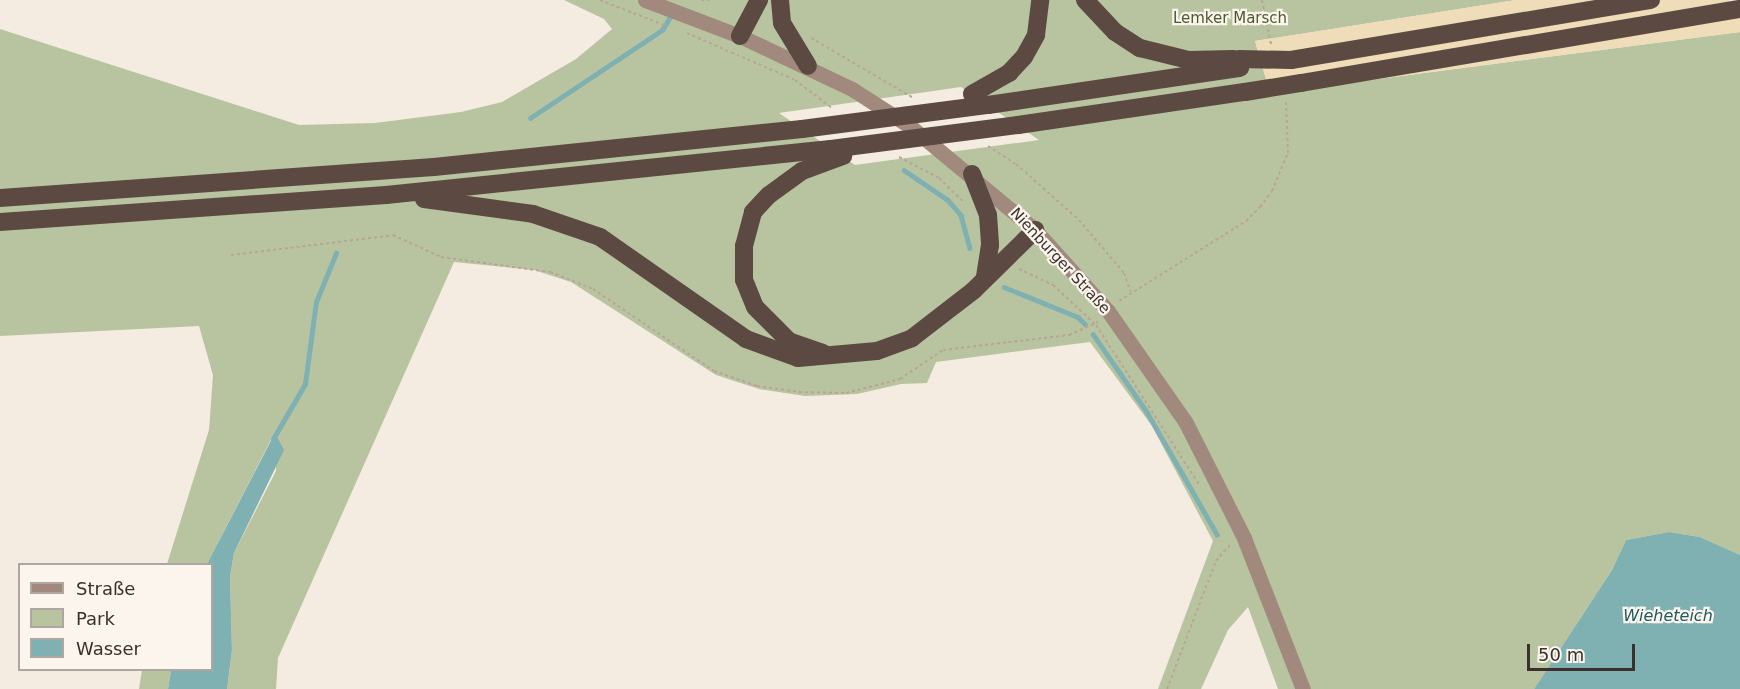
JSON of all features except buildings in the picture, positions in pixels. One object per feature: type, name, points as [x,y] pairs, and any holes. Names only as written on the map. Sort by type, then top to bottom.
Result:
[{"type":"highway","points":[[740,36],[759,0]]},
{"type":"highway","points":[[780,0],[782,23],[808,66]]},
{"type":"highway","points":[[904,115],[972,94],[1009,73],[1024,57],[1036,35],[1040,0]]},
{"type":"highway","points":[[1085,0],[1115,32],[1140,48],[1188,60],[1239,63]]},
{"type":"highway","points":[[0,198],[192,187],[802,129],[988,105],[1239,63],[1291,60],[1651,0]]},
{"type":"highway","points":[[0,222],[386,195],[897,148],[1018,125],[1245,92],[1740,9]]},
{"type":"highway","points":[[836,357],[789,341],[770,325],[755,307],[744,280],[743,256],[753,212],[769,195],[802,171],[837,153]]},
{"type":"highway","points":[[972,174],[988,215],[990,245],[986,278]]},
{"type":"highway","points":[[386,195],[493,207],[572,226],[627,253],[693,305],[746,339],[798,358],[836,357],[877,351],[912,338],[986,278],[1035,230]]},
{"type":"street","name":"Nienburger Straße","points":[[645,0],[740,36],[852,88],[911,127],[972,174],[1035,230],[1108,311],[1186,423],[1244,538],[1303,689]]},
{"type":"path","points":[[600,0],[659,23]]},
{"type":"path","points":[[616,6],[619,0]]},
{"type":"path","points":[[701,0],[710,0]]},
{"type":"path","points":[[1262,0],[1271,44]]},
{"type":"path","points":[[682,31],[795,80],[834,111]]},
{"type":"path","points":[[1108,311],[1131,292],[1246,221],[1260,207],[1272,191],[1288,153],[1286,101]]},
{"type":"path","points":[[897,148],[939,178],[967,206]]},
{"type":"path","points":[[231,255],[393,235],[441,257],[550,272],[593,289],[714,371],[757,386],[799,392],[846,393],[900,379],[944,350],[1070,335],[1095,325]]},
{"type":"path","points":[[1005,258],[1025,274],[1053,285],[1095,325],[1188,468]]},
{"type":"path","points":[[1167,689],[1216,561],[1231,544]]},
{"type":"green space","name":"Lemker Marsch","points":[[564,0],[1516,0],[1255,41],[1270,93],[1740,32],[1740,555],[1700,537],[1669,532],[1626,540],[1612,570],[1534,689],[1278,689],[1248,607],[1228,630],[1201,689],[1158,689],[1213,541],[1152,426],[1090,342],[936,362],[927,383],[901,384],[857,394],[805,396],[759,389],[716,375],[571,282],[534,270],[454,262],[278,658],[276,689],[227,689],[232,650],[230,577],[234,553],[276,471],[274,434],[208,563],[167,563],[209,430],[213,375],[199,326],[0,336],[0,29],[299,125],[375,123],[461,112],[502,102],[576,59],[612,29],[604,19]],"holes":[[[961,87],[1039,140],[855,165],[779,113]]]},
{"type":"green space","points":[[142,671],[171,671],[168,689],[139,689]]},
{"type":"sand","points":[[1516,0],[1729,0],[1740,14],[1740,32],[1270,93],[1255,41]]},
{"type":"water","points":[[275,433],[284,450],[234,553],[230,577],[232,650],[227,689],[168,689],[171,671],[213,671],[213,563],[208,563]]},
{"type":"water","name":"Wieheteich","points":[[1669,532],[1700,537],[1740,555],[1740,689],[1534,689],[1612,570],[1626,540]]},
{"type":"waterway","points":[[530,118],[662,30],[672,14]]},
{"type":"waterway","points":[[904,170],[948,200],[961,215],[970,248]]},
{"type":"waterway","points":[[273,439],[305,384],[316,302],[336,253]]},
{"type":"waterway","points":[[1004,287],[1078,317],[1085,324]]},
{"type":"waterway","points":[[1093,334],[1147,412],[1217,534]]}]
